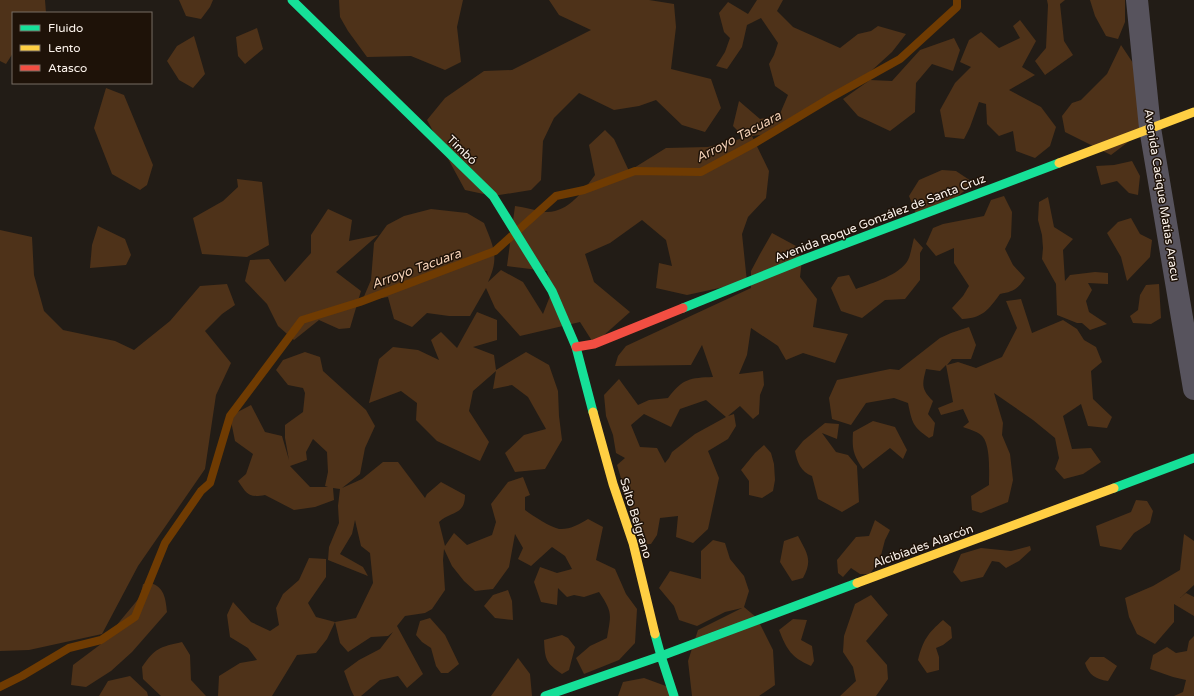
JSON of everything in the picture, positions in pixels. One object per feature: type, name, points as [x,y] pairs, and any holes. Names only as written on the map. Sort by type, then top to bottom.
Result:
[{"type":"street","name":"Timbó","points":[[292,0],[493,196],[552,291],[576,347]]},
{"type":"street","name":"Avenida Cacique Matías Aracu","points":[[1137,0],[1150,128],[1194,389]]},
{"type":"street","name":"Avenida Roque González de Santa Cruz","points":[[576,347],[594,344],[802,260],[1194,112]]},
{"type":"street","name":"Salto Belgrano","points":[[576,347],[613,484],[634,543],[661,656],[674,696]]},
{"type":"street","name":"Alcibíades Alarcón","points":[[545,696],[661,656],[1194,458]]},
{"type":"shaded area","points":[[0,0],[45,0],[46,12],[12,12],[12,55],[6,64],[0,61]]},
{"type":"shaded area","points":[[179,0],[213,0],[210,7],[201,19],[186,16]]},
{"type":"shaded area","points":[[339,0],[463,0],[457,27],[461,62],[445,70],[411,56],[367,57],[348,31],[340,17]]},
{"type":"shaded area","points":[[549,0],[649,0],[674,4],[676,27],[671,69],[711,79],[721,108],[705,132],[682,125],[656,100],[639,106],[614,110],[579,93],[554,118],[543,141],[541,180],[531,190],[493,196],[465,190],[427,120],[445,98],[484,71],[512,70],[591,30],[559,15]]},
{"type":"shaded area","points":[[757,0],[783,0],[777,11],[793,27],[840,48],[858,34],[871,31],[878,26],[906,34],[892,52],[859,82],[777,133],[752,136],[769,171],[766,198],[748,217],[742,234],[747,282],[687,295],[656,288],[659,263],[672,266],[666,240],[642,220],[610,243],[585,254],[594,282],[630,312],[594,344],[580,322],[520,336],[495,308],[486,288],[470,316],[449,316],[427,313],[412,327],[394,319],[388,297],[362,301],[371,280],[374,243],[387,225],[404,216],[431,209],[467,213],[484,223],[494,252],[494,265],[488,282],[501,270],[523,282],[543,314],[552,291],[547,271],[507,266],[515,206],[546,212],[561,209],[575,200],[595,175],[589,145],[605,130],[614,139],[629,171],[666,148],[708,147],[748,137],[744,137],[733,126],[739,101],[760,119],[779,116],[788,95],[775,86],[769,64],[778,43],[761,18],[747,25],[742,47],[727,69],[716,66],[725,52],[730,38],[724,32],[719,13],[728,2],[748,14]]},
{"type":"shaded area","points":[[1047,0],[1065,0],[1060,4],[1064,41],[1073,55],[1045,75],[1035,61],[1046,48]]},
{"type":"shaded area","points":[[1090,0],[1125,0],[1125,22],[1118,39],[1106,36],[1095,16]]},
{"type":"shaded area","points":[[1020,20],[1036,41],[1022,67],[1035,75],[1009,90],[1041,107],[1056,127],[1050,146],[1035,158],[1016,151],[1013,131],[999,136],[987,124],[986,104],[979,102],[964,139],[945,137],[940,110],[955,83],[971,67],[960,62],[969,40],[981,32],[999,48],[1020,38],[1013,26]]},
{"type":"shaded area","points":[[257,28],[263,49],[245,64],[238,56],[236,37]]},
{"type":"shaded area","points":[[194,36],[205,74],[193,88],[179,80],[167,61],[177,46]]},
{"type":"shaded area","points":[[954,38],[960,50],[953,71],[932,64],[916,83],[915,112],[890,131],[858,116],[843,99],[870,80],[892,81],[920,50]]},
{"type":"shaded area","points":[[1121,45],[1135,66],[1140,133],[1111,155],[1065,132],[1062,116],[1072,103],[1081,100],[1107,74]]},
{"type":"shaded area","points":[[106,88],[124,95],[153,165],[147,185],[140,190],[112,174],[94,128]]},
{"type":"shaded area","points":[[1132,161],[1140,176],[1138,195],[1129,193],[1117,181],[1101,185],[1096,166],[1114,165]]},
{"type":"shaded area","points":[[942,170],[956,171],[974,183],[936,214],[918,219],[909,196],[919,180]]},
{"type":"shaded area","points":[[237,179],[262,182],[269,245],[247,257],[202,254],[193,218],[223,201],[238,187]]},
{"type":"shaded area","points":[[1004,196],[1012,212],[1011,237],[1005,249],[1013,265],[1025,278],[1015,289],[1000,294],[992,305],[980,315],[962,319],[952,308],[963,296],[969,286],[954,263],[954,248],[936,256],[926,244],[933,228],[943,224],[984,216],[991,200]]},
{"type":"shaded area","points":[[1048,197],[1054,227],[1073,239],[1063,250],[1065,281],[1070,275],[1095,272],[1108,273],[1108,284],[1088,283],[1092,290],[1086,301],[1089,312],[1107,324],[1090,330],[1082,323],[1077,323],[1057,315],[1056,284],[1042,259],[1042,235],[1038,220],[1039,202]]},
{"type":"shaded area","points":[[328,209],[352,220],[349,241],[378,235],[336,272],[361,291],[350,328],[339,329],[319,320],[294,340],[278,326],[267,304],[245,281],[250,260],[269,259],[285,282],[311,253],[311,235]]},
{"type":"shaded area","points":[[1131,218],[1140,234],[1152,240],[1150,257],[1127,281],[1121,257],[1107,233],[1118,222]]},
{"type":"shaded area","points":[[98,226],[125,239],[131,255],[126,265],[90,268],[92,245]]},
{"type":"shaded area","points":[[0,230],[32,237],[34,275],[44,311],[63,330],[115,341],[134,350],[170,321],[200,286],[227,284],[235,305],[222,314],[205,331],[231,363],[216,395],[205,469],[138,566],[102,634],[29,650],[0,651]]},
{"type":"shaded area","points":[[772,233],[796,246],[802,260],[800,277],[817,299],[813,327],[848,334],[835,363],[803,353],[786,360],[778,346],[751,328],[747,355],[739,374],[763,371],[764,385],[760,395],[759,414],[753,419],[740,406],[728,416],[734,414],[736,426],[728,439],[708,451],[719,478],[708,529],[693,543],[676,537],[678,516],[660,518],[657,535],[651,544],[641,545],[617,465],[625,458],[616,453],[613,435],[606,416],[604,395],[619,379],[638,405],[649,400],[668,398],[678,386],[688,380],[713,377],[702,345],[691,365],[615,366],[618,356],[626,346],[751,288],[751,271]],"holes":[[[706,400],[726,417],[695,434],[672,452],[665,463],[657,448],[640,447],[631,425],[644,414],[671,427],[680,409]]]},
{"type":"shaded area","points":[[914,238],[923,248],[920,253],[920,280],[905,299],[885,300],[862,318],[841,311],[831,288],[838,277],[849,275],[856,289],[892,274],[899,270],[908,260]]},
{"type":"shaded area","points":[[1159,284],[1161,318],[1151,324],[1133,323],[1130,316],[1138,310],[1140,295],[1146,285]]},
{"type":"shaded area","points":[[1021,299],[1032,333],[1063,320],[1077,329],[1084,340],[1096,347],[1102,362],[1091,371],[1093,399],[1112,417],[1107,428],[1088,426],[1081,404],[1063,416],[1072,449],[1091,448],[1101,462],[1083,474],[1064,479],[1055,469],[1059,458],[1055,438],[1033,420],[994,393],[1003,423],[1002,435],[1010,454],[1013,480],[1008,502],[981,513],[972,510],[971,496],[989,485],[988,451],[981,435],[963,427],[969,422],[963,409],[941,415],[938,408],[953,402],[946,365],[940,371],[926,369],[923,383],[924,390],[933,401],[928,414],[935,423],[933,436],[929,438],[916,427],[908,403],[894,398],[866,403],[851,425],[832,419],[829,398],[837,380],[890,369],[899,370],[940,338],[951,333],[969,327],[976,345],[971,359],[952,359],[947,365],[958,362],[976,368],[1002,357],[1017,328],[1006,301]]},
{"type":"shaded area","points":[[477,312],[497,320],[497,340],[473,347],[494,355],[496,370],[526,352],[549,365],[558,391],[562,440],[545,469],[515,472],[505,453],[524,435],[546,429],[528,397],[512,385],[493,389],[496,371],[473,391],[469,411],[489,442],[480,461],[437,441],[416,420],[417,403],[401,391],[369,403],[379,359],[393,347],[418,350],[439,360],[431,340],[441,332],[457,348]]},
{"type":"shaded area","points":[[305,352],[320,357],[323,371],[366,410],[375,426],[365,448],[360,474],[342,488],[362,479],[383,462],[398,462],[425,498],[427,494],[441,482],[465,495],[464,502],[460,510],[439,522],[445,546],[454,533],[467,545],[492,535],[496,522],[491,504],[508,482],[523,477],[530,495],[525,497],[525,510],[537,518],[559,529],[570,528],[588,519],[603,527],[596,560],[615,569],[626,594],[637,609],[635,643],[619,660],[584,674],[576,658],[590,646],[607,638],[610,618],[609,609],[599,592],[584,597],[574,595],[567,597],[558,588],[557,605],[541,602],[534,582],[540,567],[557,573],[572,569],[565,556],[552,547],[531,566],[518,559],[523,548],[515,534],[509,567],[493,589],[475,591],[464,581],[452,566],[444,549],[443,560],[445,590],[432,609],[425,613],[405,616],[397,626],[423,674],[407,688],[398,676],[380,680],[361,696],[354,696],[344,671],[359,660],[380,649],[393,632],[388,636],[371,637],[348,652],[340,643],[335,622],[356,618],[373,583],[370,553],[361,546],[355,520],[352,534],[340,554],[363,567],[368,576],[328,560],[329,547],[339,523],[338,506],[340,489],[333,488],[334,500],[315,507],[294,510],[265,495],[255,496],[248,494],[238,481],[246,474],[253,454],[235,441],[230,416],[251,405],[265,432],[282,436],[289,460],[285,438],[285,425],[303,412],[305,393],[303,388],[288,385],[276,370],[283,360]],"holes":[[[313,439],[327,452],[328,472],[325,486],[328,487],[310,487],[290,466],[307,460],[306,452]]]},
{"type":"shaded area","points":[[873,421],[895,427],[907,450],[903,459],[890,448],[863,469],[854,452],[853,432]]},
{"type":"shaded area","points":[[825,423],[839,424],[837,439],[822,433],[836,452],[848,455],[857,466],[859,502],[842,512],[818,499],[812,476],[802,469],[795,451],[803,441]]},
{"type":"shaded area","points":[[764,445],[771,453],[774,464],[775,480],[773,491],[762,498],[749,495],[749,481],[741,470],[755,453]]},
{"type":"shaded area","points":[[1136,500],[1147,501],[1153,511],[1150,523],[1134,533],[1121,550],[1100,546],[1096,526],[1131,512]]},
{"type":"shaded area","points":[[875,520],[890,530],[885,540],[880,559],[870,574],[860,574],[851,568],[843,577],[838,573],[837,560],[856,537],[869,536]]},
{"type":"shaded area","points":[[1184,534],[1194,541],[1194,585],[1180,598],[1186,593],[1194,597],[1194,616],[1174,604],[1174,622],[1155,644],[1137,634],[1129,617],[1125,598],[1153,586],[1180,570]]},
{"type":"shaded area","points":[[798,536],[808,557],[808,566],[803,578],[792,581],[780,562],[784,541]]},
{"type":"shaded area","points":[[713,540],[725,543],[730,559],[744,576],[749,591],[744,607],[757,618],[773,650],[775,685],[759,696],[692,696],[688,661],[698,630],[742,608],[725,612],[697,626],[679,620],[674,606],[659,588],[670,571],[701,579],[701,551]]},
{"type":"shaded area","points":[[1030,546],[1031,550],[1019,561],[1006,568],[999,562],[992,561],[983,577],[961,582],[953,572],[961,554],[981,548],[1011,551]]},
{"type":"shaded area","points":[[309,558],[326,559],[326,577],[308,603],[316,617],[335,622],[327,639],[316,653],[297,655],[272,696],[218,696],[219,676],[240,663],[257,660],[248,648],[230,637],[227,615],[233,602],[251,622],[270,631],[279,625],[276,608],[283,594],[299,580]]},
{"type":"shaded area","points":[[143,584],[153,584],[160,589],[164,596],[167,612],[132,652],[111,671],[86,687],[71,685],[73,665],[101,644],[140,597]]},
{"type":"shaded area","points":[[508,590],[512,601],[513,620],[495,618],[484,606],[493,595]]},
{"type":"shaded area","points":[[871,595],[888,615],[866,641],[887,665],[888,679],[876,696],[840,696],[856,681],[853,667],[843,652],[844,636],[855,604]]},
{"type":"shaded area","points":[[430,618],[445,635],[459,664],[448,673],[441,673],[436,666],[431,648],[422,642],[416,635],[420,621]]},
{"type":"shaded area","points":[[793,619],[807,620],[801,640],[812,646],[814,661],[811,666],[790,652],[779,630]]},
{"type":"shaded area","points":[[943,620],[951,627],[952,638],[936,648],[939,657],[939,670],[927,673],[918,660],[920,653],[927,637]]},
{"type":"shaded area","points":[[562,635],[568,638],[575,647],[569,670],[562,674],[547,660],[544,640]]},
{"type":"shaded area","points":[[1194,636],[1194,696],[1174,696],[1183,692],[1186,680],[1150,669],[1153,655],[1167,647],[1176,653],[1187,651],[1189,641]]},
{"type":"shaded area","points":[[182,642],[190,655],[191,680],[206,696],[161,696],[143,679],[142,667],[155,652],[168,645]]},
{"type":"shaded area","points":[[1090,657],[1104,657],[1117,666],[1108,681],[1096,678],[1088,671],[1085,663]]},
{"type":"shaded area","points":[[518,658],[530,674],[532,696],[491,696]]},
{"type":"shaded area","points":[[130,676],[147,692],[148,696],[99,696],[108,681]]},
{"type":"shaded area","points":[[644,678],[674,689],[676,696],[618,696],[623,682]]},
{"type":"waterway","name":"Arroyo Tacuara","points":[[0,687],[22,676],[69,648],[101,640],[135,617],[165,543],[201,491],[210,483],[230,416],[302,320],[360,302],[495,251],[556,196],[584,190],[635,171],[701,172],[755,143],[830,98],[900,59],[957,7],[957,0]]},
{"type":"traffic: fast","points":[[292,0],[493,196],[552,291],[576,347],[593,412]]},
{"type":"traffic: fast","points":[[683,308],[802,260],[1059,163]]},
{"type":"traffic: fast","points":[[1114,488],[1194,458]]},
{"type":"traffic: fast","points":[[545,696],[661,656],[857,583]]},
{"type":"traffic: fast","points":[[655,634],[674,696]]},
{"type":"traffic: slow","points":[[1059,163],[1194,112]]},
{"type":"traffic: slow","points":[[593,412],[613,484],[633,543],[655,634]]},
{"type":"traffic: slow","points":[[857,583],[1114,488]]},
{"type":"traffic: jam","points":[[576,347],[594,344],[683,308]]}]
